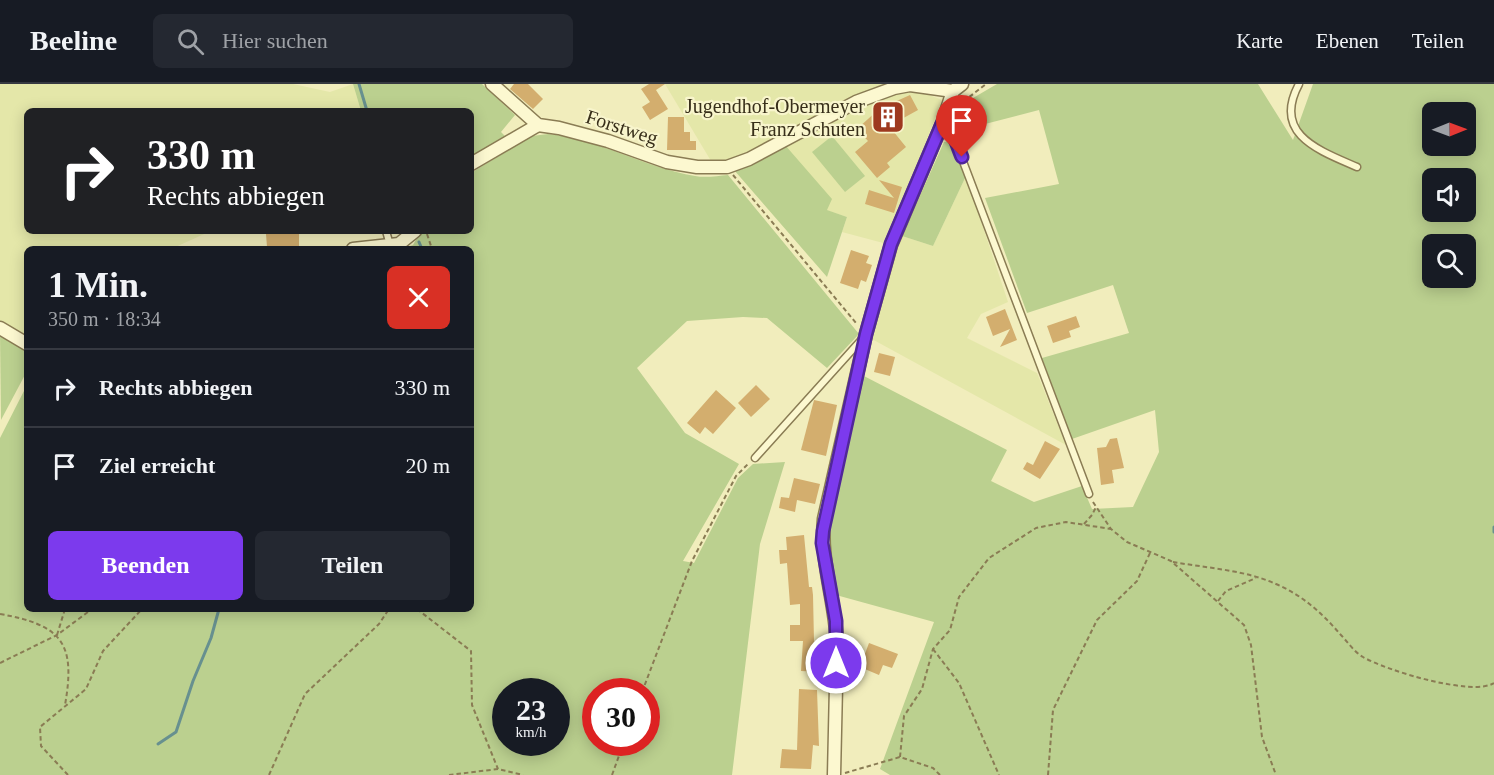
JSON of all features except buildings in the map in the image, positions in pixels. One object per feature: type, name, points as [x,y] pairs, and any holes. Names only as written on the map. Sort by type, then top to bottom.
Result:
[{"type":"street","points":[[474,162],[538,125],[492,84]]},
{"type":"street","name":"Forstweg","points":[[538,125],[608,141],[667,162],[727,167],[749,159],[856,102],[894,88],[910,85],[958,87]]},
{"type":"street","points":[[836,775],[836,632],[822,543],[824,519],[866,334],[891,244],[958,87]]},
{"type":"street","points":[[390,246],[407,240],[412,234]]},
{"type":"street","points":[[0,328],[24,342]]},
{"type":"lane","points":[[1299,84],[1289,111],[1293,126],[1310,143],[1357,167]]},
{"type":"lane","points":[[942,124],[948,126],[953,135],[1089,494]]},
{"type":"lane","points":[[387,234],[390,246]]},
{"type":"lane","points":[[755,458],[866,334]]},
{"type":"path","points":[[953,135],[968,98],[986,84]]},
{"type":"path","points":[[727,167],[866,334]]},
{"type":"path","points":[[647,678],[692,561],[736,476],[755,458]]},
{"type":"path","points":[[1089,494],[1095,507],[1111,529],[1127,542],[1171,561],[1258,577],[1277,584],[1316,607],[1361,656],[1389,668],[1460,687],[1477,688],[1494,683]]},
{"type":"path","points":[[1083,525],[1092,515],[1095,507]]},
{"type":"path","points":[[900,757],[904,716],[922,689],[933,649],[950,630],[959,597],[988,558],[1036,528],[1066,522],[1111,529]]},
{"type":"path","points":[[1048,775],[1053,710],[1097,620],[1137,581],[1150,552]]},
{"type":"path","points":[[1171,561],[1244,625],[1251,645],[1262,738],[1276,775]]},
{"type":"path","points":[[1218,601],[1226,591],[1258,577]]},
{"type":"path","points":[[57,635],[64,612]]},
{"type":"path","points":[[0,663],[57,635],[88,612]]},
{"type":"path","points":[[68,775],[41,746],[40,727],[86,689],[103,651],[139,612]]},
{"type":"path","points":[[269,775],[305,694],[379,624],[387,612]]},
{"type":"path","points":[[421,612],[471,651],[472,705],[498,769]]},
{"type":"path","points":[[0,614],[32,620],[57,635],[67,651],[70,676],[65,705]]},
{"type":"path","points":[[933,649],[958,683],[999,775]]},
{"type":"path","points":[[612,775],[619,756]]},
{"type":"path","points":[[836,775],[900,757],[933,768],[940,775]]},
{"type":"path","points":[[449,775],[498,769],[523,775]]},
{"type":"green space","points":[[0,84],[293,84],[330,92],[353,84],[360,108],[24,108],[24,234],[204,234],[178,246],[24,246],[24,337],[0,323]]},
{"type":"green space","points":[[353,84],[482,84],[515,115],[501,132],[506,137],[474,157],[474,108],[360,108]]},
{"type":"green space","points":[[665,84],[889,84],[747,154],[725,161],[711,161]]},
{"type":"green space","points":[[997,84],[1258,84],[1293,140],[1313,84],[1494,84],[1494,775],[890,775],[880,769],[934,622],[836,595],[829,533],[862,375],[1007,450],[991,481],[1034,502],[1082,486],[1092,509],[1133,507],[1159,452],[1155,410],[1072,439],[1042,358],[1129,333],[1113,285],[1027,313],[985,198],[1059,184],[1039,110],[958,131],[973,98]]},
{"type":"green space","points":[[917,90],[942,100],[887,244],[842,232],[847,217],[826,210],[785,145],[878,99]]},
{"type":"green space","points":[[548,134],[567,137],[604,147],[658,167],[695,176],[728,175],[859,334],[827,368],[767,318],[743,317],[687,321],[637,368],[685,433],[739,464],[683,561],[694,563],[738,478],[753,464],[785,462],[760,544],[732,775],[0,775],[0,438],[24,391],[24,612],[474,612],[474,246],[410,246],[419,234],[474,234],[474,171],[532,136]]},
{"type":"green space","points":[[832,136],[865,176],[845,192],[812,152]]},
{"type":"green space","points":[[949,141],[953,144],[966,176],[933,246],[902,236],[944,142]]},
{"type":"green space","points":[[785,145],[832,199],[827,210],[847,217],[827,277],[734,170]]},
{"type":"green space","points":[[966,176],[1008,302],[981,314],[967,338],[1037,373],[1066,445],[870,338],[902,236],[933,246]]},
{"type":"green space","points":[[0,332],[24,346],[24,377],[1,420]]},
{"type":"waterway","points":[[359,84],[366,108]]},
{"type":"waterway","points":[[419,242],[421,246]]},
{"type":"waterway","points":[[1494,527],[1494,532]]},
{"type":"waterway","points":[[158,744],[176,732],[193,681],[211,638],[218,612]]},
{"type":"place","name":"Jugendhof-Obermeyer Franz Schuten","points":[[888,117]]},
{"type":"route","points":[[836,663],[836,621],[822,543],[824,519],[866,334],[891,244],[942,124],[948,126],[962,157]]}]
